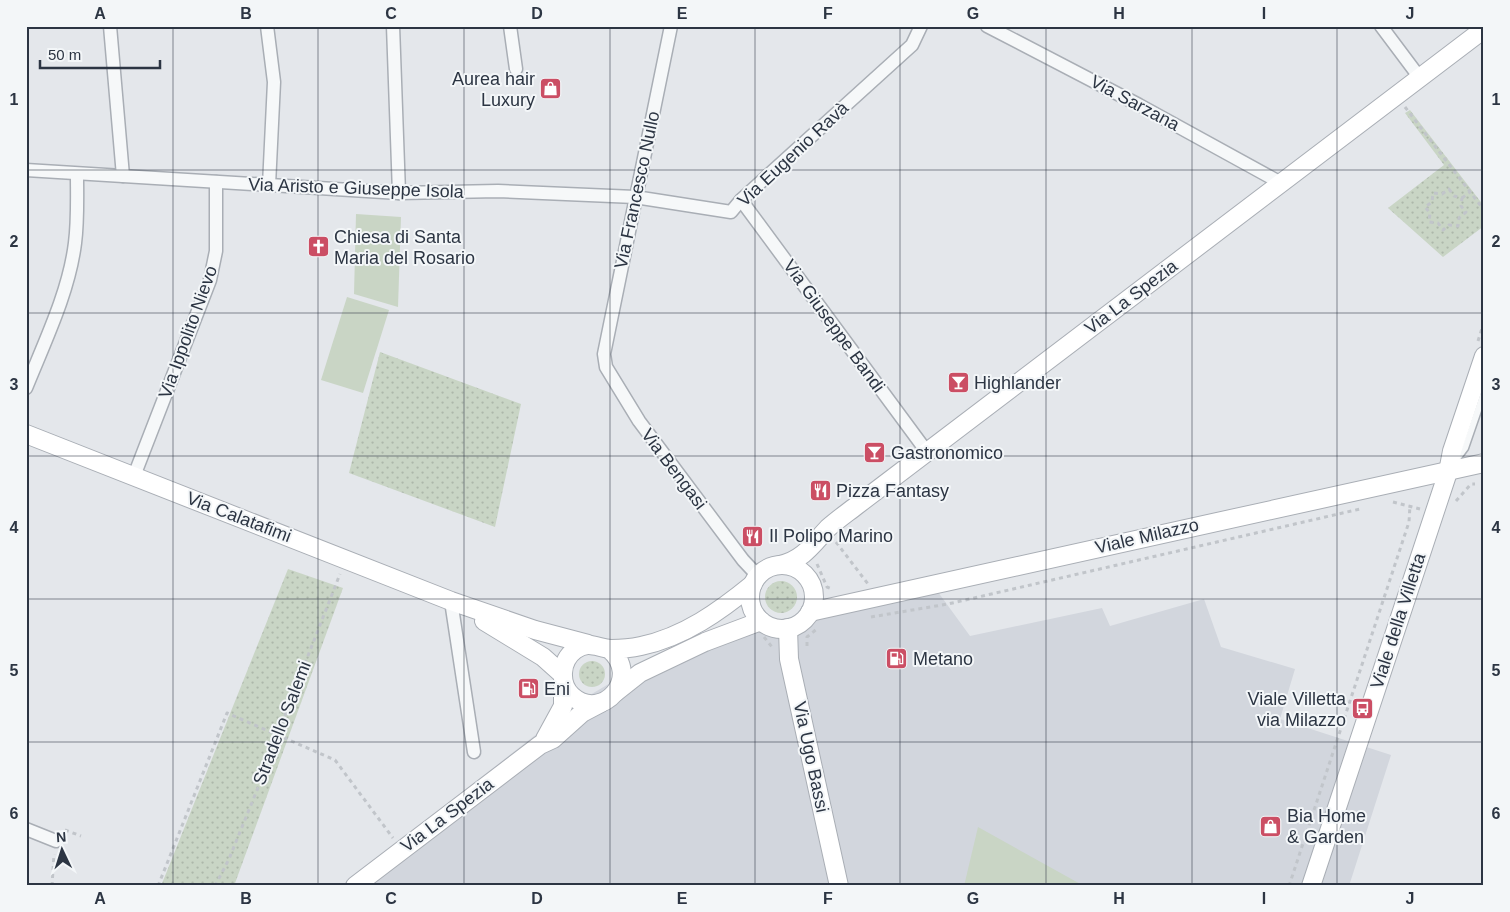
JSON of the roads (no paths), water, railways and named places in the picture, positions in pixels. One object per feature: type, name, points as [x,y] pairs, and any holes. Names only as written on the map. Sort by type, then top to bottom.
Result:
[{"type":"main road","name":"Via La Spezia","points":[[540,745],[561,710],[564,694],[563,677],[569,655],[588,644],[609,649],[640,647],[668,638],[708,618],[756,580],[764,570],[793,562],[805,554],[833,523],[1484,29]]},
{"type":"main road","name":"Viale della Villetta","points":[[1311,886],[1448,472],[1452,452],[1484,356]]},
{"type":"main road","name":"Via Calatafimi","points":[[26,434],[451,602],[534,630],[588,644]]},
{"type":"main road","name":"Viale Milazzo","points":[[810,612],[1484,463]]},
{"type":"main road","points":[[756,580],[750,593],[751,603],[759,627],[788,628],[797,625],[810,612],[814,593],[812,584],[799,569],[780,565]]},
{"type":"main road","name":"Via Calatafimi","points":[[451,602],[543,657],[563,677]]},
{"type":"main road","name":"Via La Spezia","points":[[355,886],[540,745],[553,739],[582,713],[616,693],[640,673],[705,642],[759,627]]},
{"type":"main road","name":"Via Ugo Bassi","points":[[788,628],[789,660],[839,886]]},
{"type":"main road","points":[[609,649],[621,666],[622,680],[616,693]]},
{"type":"main road","points":[[563,677],[568,692],[577,700],[589,704],[601,703]]},
{"type":"street","points":[[110,26],[123,176]]},
{"type":"street","points":[[267,26],[274,82],[269,185]]},
{"type":"street","points":[[393,26],[399,193]]},
{"type":"street","points":[[510,26],[516,69]]},
{"type":"street","name":"Via Francesco Nullo","points":[[604,354],[671,26]]},
{"type":"street","name":"Via Eugenio Ravà","points":[[635,197],[731,212],[741,200],[912,46],[920,26]]},
{"type":"street","name":"Via Sarzana","points":[[987,26],[1131,100],[1281,183]]},
{"type":"street","points":[[1381,26],[1420,78]]},
{"type":"street","name":"Via Aristo e Giuseppe Isola","points":[[26,170],[399,193],[498,191],[635,197]]},
{"type":"street","points":[[26,388],[51,326],[73,256],[76,242],[77,174]]},
{"type":"street","name":"Via Ippolito Nievo","points":[[134,476],[210,280],[216,251],[216,182]]},
{"type":"street","name":"Via Giuseppe Bandi","points":[[741,200],[927,452]]},
{"type":"street","name":"Via Bengasi","points":[[604,354],[606,367],[639,421],[756,580]]},
{"type":"street","points":[[451,602],[474,752]]},
{"type":"street","points":[[26,829],[56,841]]},
{"type":"lane","points":[[1448,472],[1465,448],[1484,393]]},
{"type":"place","name":"Aurea hair Luxury","points":[[551,89]]},
{"type":"place","name":"Chiesa di Santa Maria del Rosario","points":[[318,247]]},
{"type":"place","name":"Highlander","points":[[958,383]]},
{"type":"place","name":"Gastronomico","points":[[875,453]]},
{"type":"place","name":"Pizza Fantasy","points":[[820,491]]},
{"type":"place","name":"Il Polipo Marino","points":[[753,536]]},
{"type":"place","name":"Metano","points":[[897,659]]},
{"type":"place","name":"Eni","points":[[528,689]]},
{"type":"place","name":"Viale Villetta via Milazzo","points":[[1362,709]]},
{"type":"place","name":"Bia Home & Garden","points":[[1271,826]]}]
